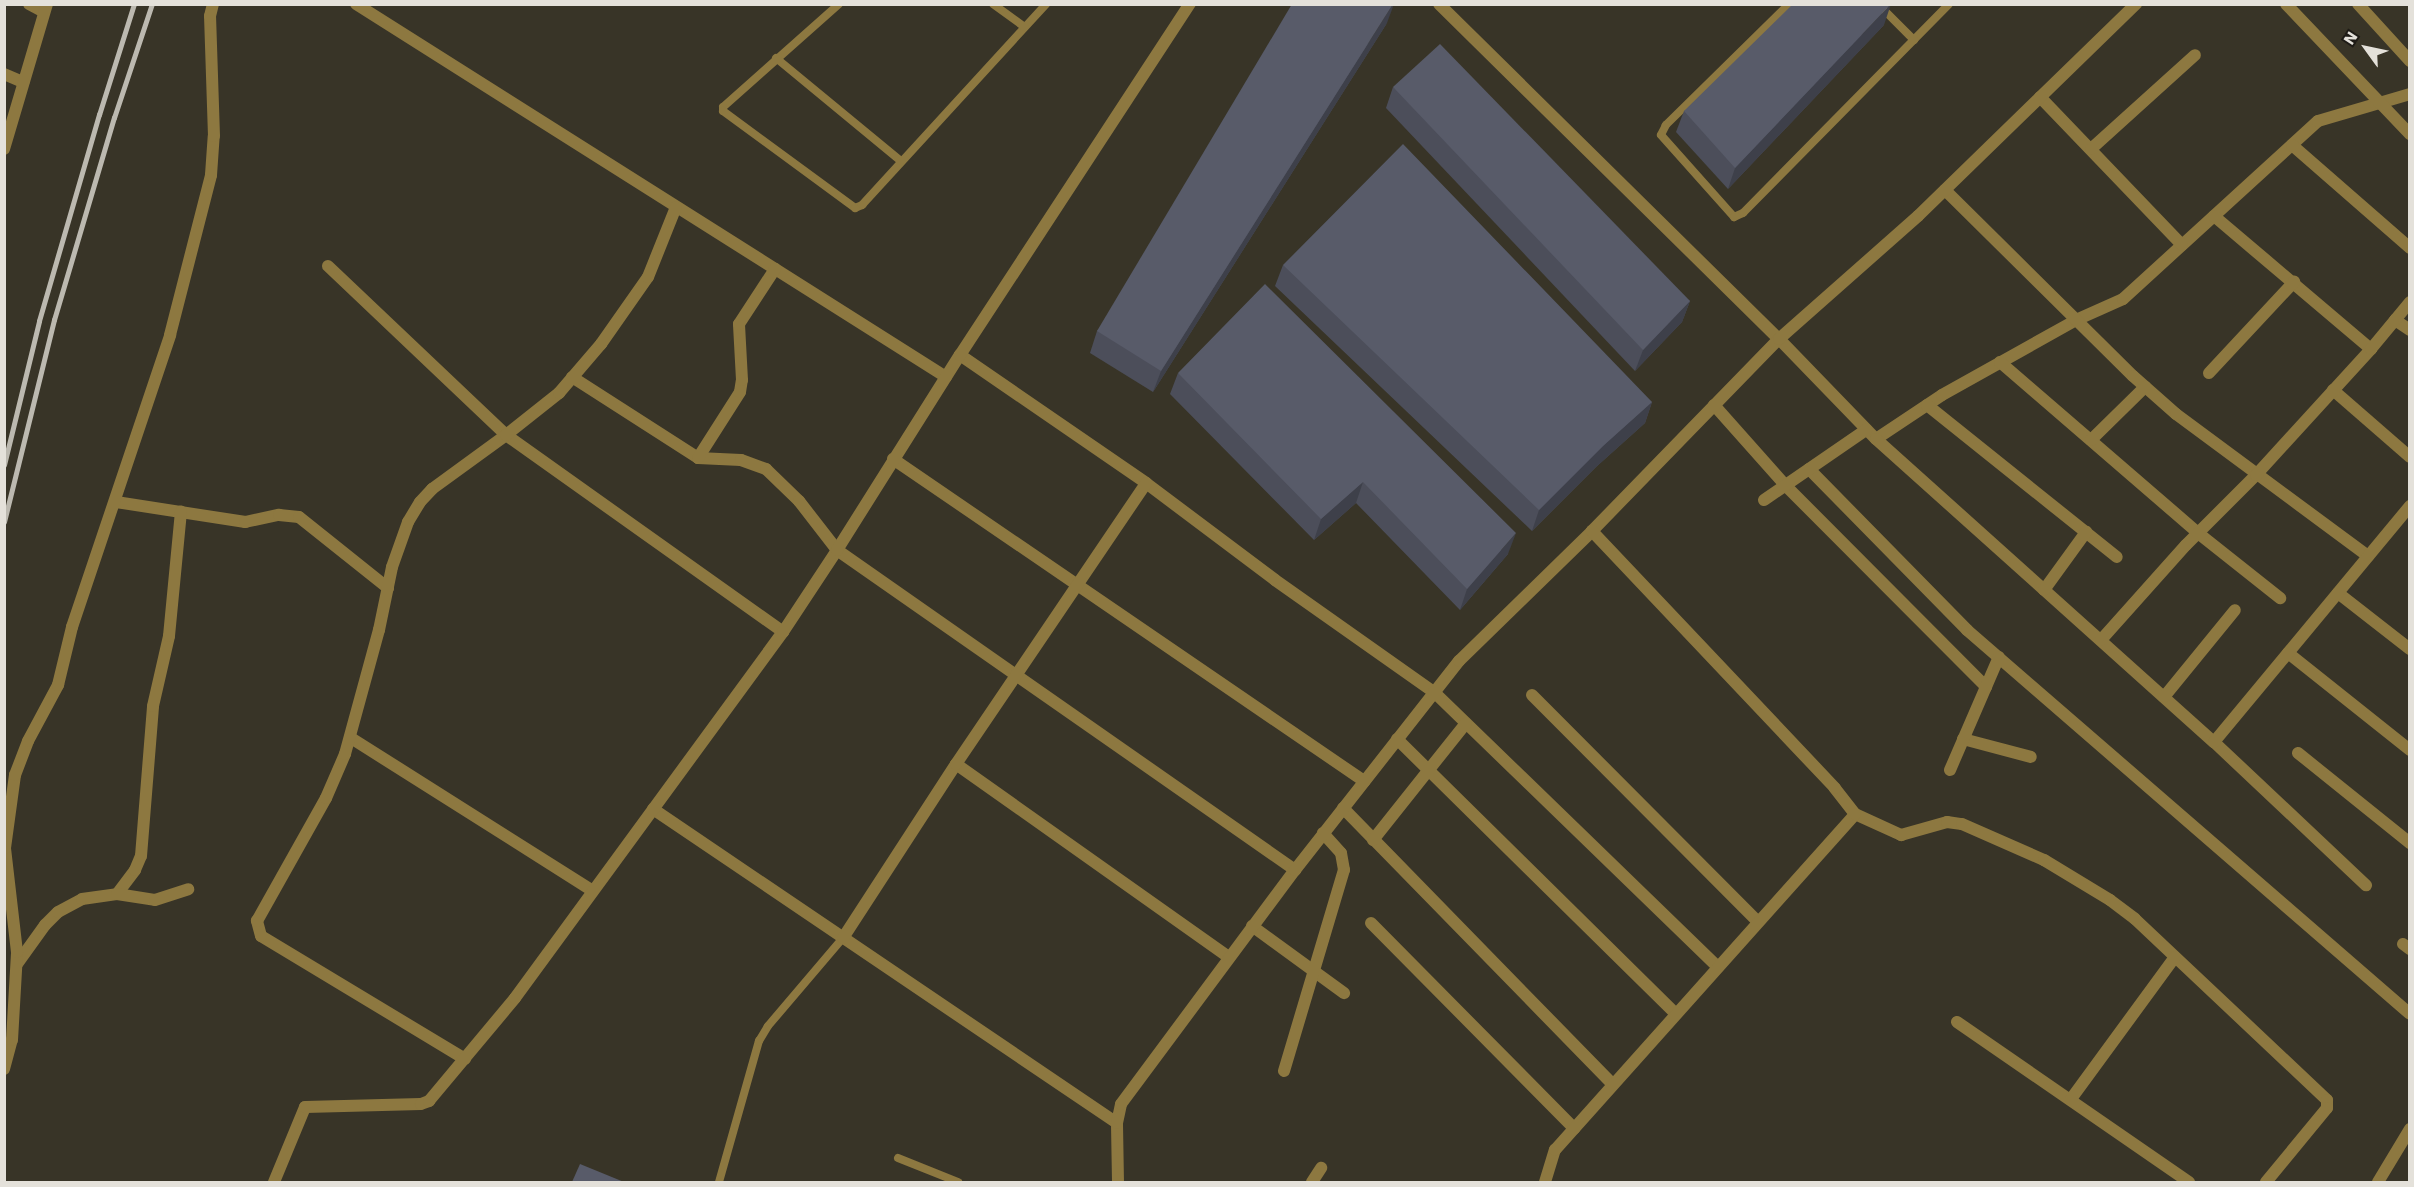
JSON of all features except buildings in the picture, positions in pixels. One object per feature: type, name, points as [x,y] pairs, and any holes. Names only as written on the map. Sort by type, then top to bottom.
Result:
[{"type":"street","points":[[4,149],[46,8],[29,4]]},
{"type":"street","points":[[4,1069],[12,1040],[16,964],[16,931],[5,848],[15,775],[28,741],[54,697],[72,627],[116,502],[170,335],[211,175],[214,136],[210,16],[213,4]]},
{"type":"street","points":[[356,4],[946,377]]},
{"type":"street","points":[[274,1182],[305,1107],[421,1104],[435,1096],[514,998],[783,632],[960,355],[1191,4]]},
{"type":"street","points":[[1439,4],[1779,339],[1876,439],[2214,742],[2366,885]]},
{"type":"street","points":[[1118,1182],[1117,1123],[1121,1104],[1342,808],[1459,661],[1592,531],[1779,339],[1945,190],[2136,4]]},
{"type":"street","points":[[2286,4],[2409,134]]},
{"type":"street","points":[[2358,4],[2409,60]]},
{"type":"street","points":[[2091,149],[2195,55]]},
{"type":"street","points":[[4,74],[23,82]]},
{"type":"street","points":[[1876,439],[1926,405],[2000,362],[2076,320],[2123,299],[2318,121],[2409,94]]},
{"type":"street","points":[[2040,97],[2182,245]]},
{"type":"street","points":[[2292,145],[2409,248]]},
{"type":"street","points":[[1945,190],[2145,387],[2256,475],[2368,556]]},
{"type":"street","points":[[465,1059],[261,936],[257,928],[261,913],[330,790],[351,738],[399,544],[420,502],[432,489],[542,408],[601,344],[648,277],[676,207]]},
{"type":"street","points":[[2214,216],[2371,349]]},
{"type":"street","points":[[328,266],[507,435],[783,632]]},
{"type":"street","points":[[698,458],[740,392],[742,380],[739,324],[775,269]]},
{"type":"street","points":[[2209,373],[2294,282]]},
{"type":"street","points":[[2101,640],[2371,349],[2409,302]]},
{"type":"street","points":[[2395,320],[2409,330]]},
{"type":"street","points":[[960,355],[1146,483],[1275,580],[1434,692],[1718,967]]},
{"type":"street","points":[[2000,362],[2198,533],[2280,598]]},
{"type":"street","points":[[572,377],[698,458],[741,460],[766,469],[799,501],[837,550],[1295,870]]},
{"type":"street","points":[[2091,440],[2145,387]]},
{"type":"street","points":[[2333,390],[2409,457]]},
{"type":"street","points":[[1714,405],[1785,485],[1986,687]]},
{"type":"street","points":[[1926,405],[2116,557]]},
{"type":"street","points":[[1764,500],[1866,429]]},
{"type":"street","points":[[893,459],[1364,781]]},
{"type":"street","points":[[1809,469],[1912,576],[1999,657],[2409,1014]]},
{"type":"street","points":[[843,938],[956,764],[1017,677],[1146,483]]},
{"type":"street","points":[[116,502],[245,522],[279,515],[299,517],[388,588]]},
{"type":"street","points":[[2214,742],[2409,506]]},
{"type":"street","points":[[117,894],[135,870],[141,856],[153,706],[169,636],[181,512]]},
{"type":"street","points":[[1592,531],[1835,789],[1855,814],[1901,835],[1955,822],[2022,849],[2120,907],[2327,1100],[2327,1108],[2266,1182]]},
{"type":"street","points":[[2044,590],[2086,532]]},
{"type":"street","points":[[2338,592],[2409,649]]},
{"type":"street","points":[[2164,697],[2235,610]]},
{"type":"street","points":[[2288,653],[2409,750]]},
{"type":"street","points":[[1950,770],[1999,657]]},
{"type":"street","points":[[1532,695],[1758,922]]},
{"type":"street","points":[[1373,840],[1466,723]]},
{"type":"street","points":[[351,738],[593,891]]},
{"type":"street","points":[[1397,739],[1675,1013]]},
{"type":"street","points":[[1963,739],[2031,757]]},
{"type":"street","points":[[2298,753],[2409,843]]},
{"type":"street","points":[[956,764],[1229,957]]},
{"type":"street","points":[[1342,808],[1612,1084]]},
{"type":"street","points":[[652,809],[1117,1123]]},
{"type":"street","points":[[1545,1182],[1555,1150],[1855,814]]},
{"type":"street","points":[[1284,1071],[1344,870],[1341,853],[1323,833]]},
{"type":"street","points":[[16,964],[45,925],[58,912],[82,899],[117,894],[155,900],[188,888]]},
{"type":"street","points":[[1371,923],[1574,1128]]},
{"type":"street","points":[[1252,926],[1344,993]]},
{"type":"street","points":[[2071,1099],[2175,957]]},
{"type":"street","points":[[1957,1022],[2189,1182]]},
{"type":"street","points":[[2378,1182],[2409,1129]]},
{"type":"street","points":[[1312,1182],[1321,1168]]},
{"type":"lane","points":[[839,4],[724,102],[723,111],[855,208],[862,206],[1046,4]]},
{"type":"lane","points":[[993,4],[1025,27]]},
{"type":"lane","points":[[1789,4],[1666,125],[1661,135],[1662,140],[1734,217],[1743,213],[1949,4]]},
{"type":"lane","points":[[1878,4],[1914,40]]},
{"type":"lane","points":[[776,58],[901,161]]},
{"type":"lane","points":[[719,1182],[759,1041],[768,1026],[843,938]]},
{"type":"lane","points":[[898,1158],[958,1182]]},
{"type":"railway","points":[[4,465],[39,321],[134,4]]},
{"type":"railway","points":[[4,522],[54,320],[114,118],[152,4]]}]
